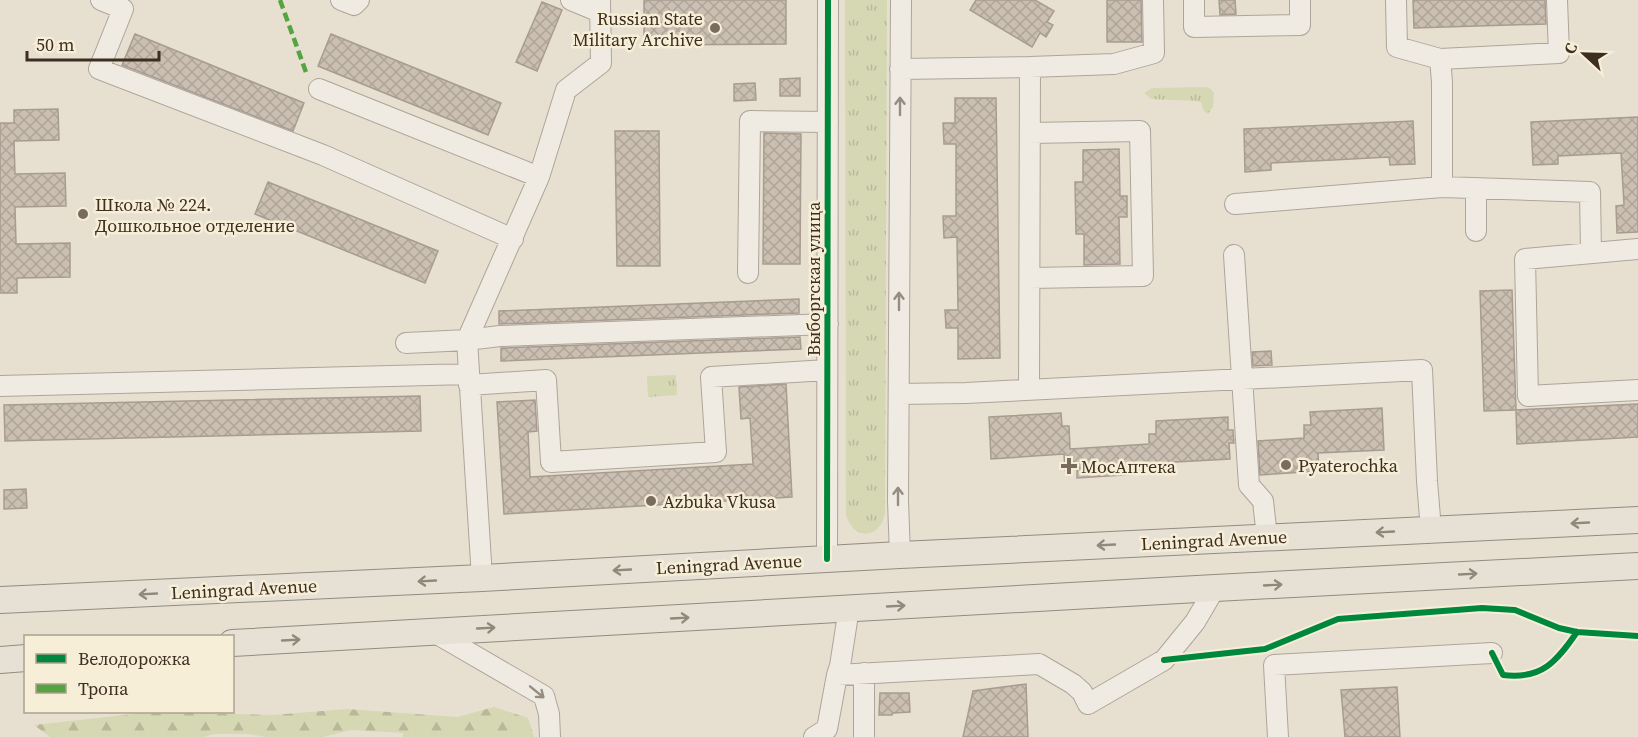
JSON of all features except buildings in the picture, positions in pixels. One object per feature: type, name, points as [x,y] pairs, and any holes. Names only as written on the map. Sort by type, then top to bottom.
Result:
[{"type":"main road","name":"Leningrad Avenue","points":[[0,600],[1638,520]]},
{"type":"main road","points":[[234,644],[432,631],[1638,566]]},
{"type":"main road","points":[[0,590],[93,596]]},
{"type":"main road","points":[[0,653],[24,653]]},
{"type":"main road","points":[[0,660],[24,658]]},
{"type":"street","points":[[101,0],[123,9],[99,69],[341,163],[513,239]]},
{"type":"street","points":[[340,0],[354,5],[359,0]]},
{"type":"street","points":[[482,578],[467,340],[539,177],[566,90],[601,63],[600,6],[571,0]]},
{"type":"street","name":"Выборгская улица","points":[[827,559],[828,0]]},
{"type":"street","points":[[900,555],[901,0]]},
{"type":"street","points":[[900,69],[1114,64],[1154,53],[1153,0]]},
{"type":"street","points":[[1194,0],[1194,27],[1300,25],[1300,0]]},
{"type":"street","points":[[1396,0],[1397,46],[1440,59],[1559,53],[1557,0]]},
{"type":"street","points":[[1440,59],[1442,187]]},
{"type":"street","points":[[1029,389],[1030,67]]},
{"type":"street","points":[[319,89],[539,177]]},
{"type":"street","points":[[748,273],[750,121],[828,122]]},
{"type":"street","points":[[1030,133],[1140,131],[1143,276],[1030,278]]},
{"type":"street","points":[[1234,204],[1442,187],[1590,192],[1591,253]]},
{"type":"street","points":[[1476,189],[1476,231]]},
{"type":"street","points":[[1638,249],[1525,259],[1528,396],[1638,390]]},
{"type":"street","points":[[1234,255],[1249,485],[1263,501],[1267,537]]},
{"type":"street","points":[[406,343],[523,335],[828,324]]},
{"type":"street","points":[[0,386],[546,380],[551,462],[716,452],[711,377],[827,370]]},
{"type":"street","points":[[899,394],[966,393],[1422,370],[1431,530]]},
{"type":"street","points":[[837,675],[1039,664],[1073,684],[1082,692],[1088,704],[1164,660],[1195,622],[1215,588]]},
{"type":"street","points":[[822,734],[840,666],[849,608]]},
{"type":"street","points":[[432,631],[544,696],[549,714],[550,737]]},
{"type":"street","points":[[1278,737],[1274,665],[1492,653]]},
{"type":"street","points":[[864,673],[864,737]]},
{"type":"green space","points":[[845,0],[887,0],[885,514],[877,529],[866,534],[854,529],[846,515]]},
{"type":"green space","points":[[1206,87],[1214,93],[1213,107],[1208,114],[1204,111],[1201,102],[1151,99],[1144,93],[1152,88]]},
{"type":"green space","points":[[676,375],[677,395],[648,397],[647,376]]},
{"type":"green space","points":[[494,707],[528,718],[534,737],[403,737],[403,733],[351,730],[323,737],[214,734],[204,737],[50,737],[34,725],[143,713],[273,715],[347,709],[457,717]]},
{"type":"marked path","points":[[280,0],[307,75]]},
{"type":"cycle path","points":[[827,559],[828,0]]},
{"type":"cycle path","points":[[1164,660],[1265,649],[1338,619],[1482,608],[1515,610],[1559,628],[1577,632],[1638,636]]},
{"type":"cycle path","points":[[1492,653],[1503,675],[1528,674],[1538,671],[1555,660],[1577,632]]},
{"type":"place","name":"Russian State Military Archive","points":[[715,28]]},
{"type":"place","name":"Школа № 224. Дошкольное отделение","points":[[83,214]]},
{"type":"place","name":"Pyaterochka","points":[[1286,465]]},
{"type":"place","name":"МосАптека","points":[[1069,466]]},
{"type":"place","name":"Azbuka Vkusa","points":[[651,501]]}]
